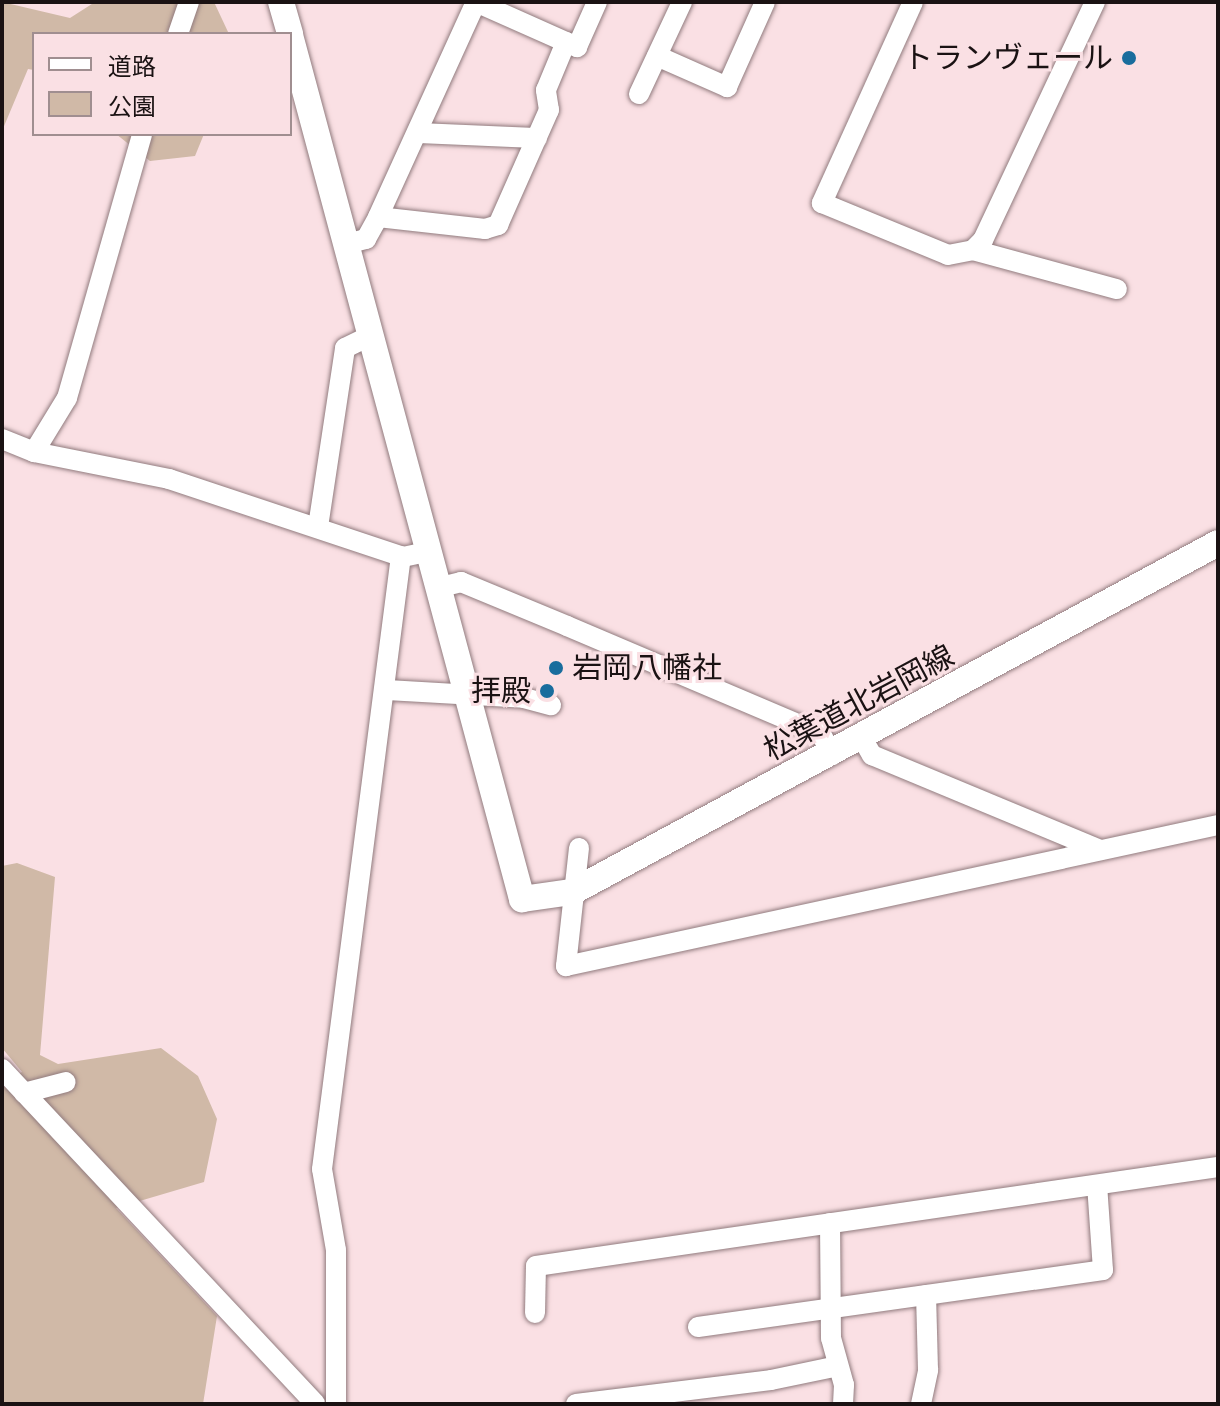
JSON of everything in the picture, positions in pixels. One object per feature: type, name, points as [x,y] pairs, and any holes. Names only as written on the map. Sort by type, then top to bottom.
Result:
[{"type":"street","points":[[179,32],[189,2]]},
{"type":"street","points":[[281,2],[289,32]]},
{"type":"street","points":[[346,244],[366,239],[378,217],[476,2],[577,47],[597,2]]},
{"type":"street","points":[[639,94],[682,2]]},
{"type":"street","points":[[657,56],[727,87],[765,2]]},
{"type":"street","points":[[913,2],[822,203],[948,255],[973,250],[1117,289]]},
{"type":"street","points":[[973,250],[983,240],[1095,2]]},
{"type":"street","points":[[292,42],[370,336],[414,554],[387,690],[322,1169],[336,1250],[336,1404]]},
{"type":"street","points":[[378,217],[492,228],[549,110],[546,90],[566,42]]},
{"type":"street","points":[[417,133],[537,138]]},
{"type":"street","points":[[34,452],[67,398],[141,136]]},
{"type":"street","points":[[318,527],[345,348],[370,336]]},
{"type":"street","points":[[2,439],[34,452],[169,479],[414,554],[437,588],[467,697]]},
{"type":"street","name":"松葉道北岩岡線","points":[[467,697],[522,899],[572,892],[832,755],[1218,543]]},
{"type":"street","points":[[437,588],[461,582],[567,626],[821,734],[832,755]]},
{"type":"street","points":[[387,690],[524,698],[551,705]]},
{"type":"street","points":[[862,738],[872,755],[1100,850]]},
{"type":"street","points":[[579,848],[566,966],[1218,825]]},
{"type":"street","points":[[2,1069],[15,1094],[315,1404]]},
{"type":"street","points":[[15,1094],[66,1082]]},
{"type":"street","points":[[535,1313],[536,1266],[1218,1167]]},
{"type":"street","points":[[698,1327],[1103,1270],[1097,1185]]},
{"type":"street","points":[[830,1223],[831,1306],[843,1404]]},
{"type":"street","points":[[921,1404],[928,1370],[926,1295]]},
{"type":"street","points":[[576,1404],[684,1398],[828,1372],[838,1366]]},
{"type":"green space","points":[[2,2],[70,18],[95,2],[214,2],[228,32],[32,32],[32,70],[28,69],[2,131]]},
{"type":"green space","points":[[119,136],[203,136],[195,156],[150,161]]},
{"type":"green space","points":[[17,863],[55,877],[40,1055],[58,1064],[161,1048],[198,1076],[217,1119],[204,1182],[116,1208],[217,1316],[203,1404],[2,1404],[2,1082],[22,1072],[2,1048],[2,866]]},
{"type":"place","name":"トランヴェール","points":[[1129,58]]},
{"type":"place","name":"岩岡八幡社","points":[[556,668]]},
{"type":"place","name":"拝殿","points":[[547,691]]}]
